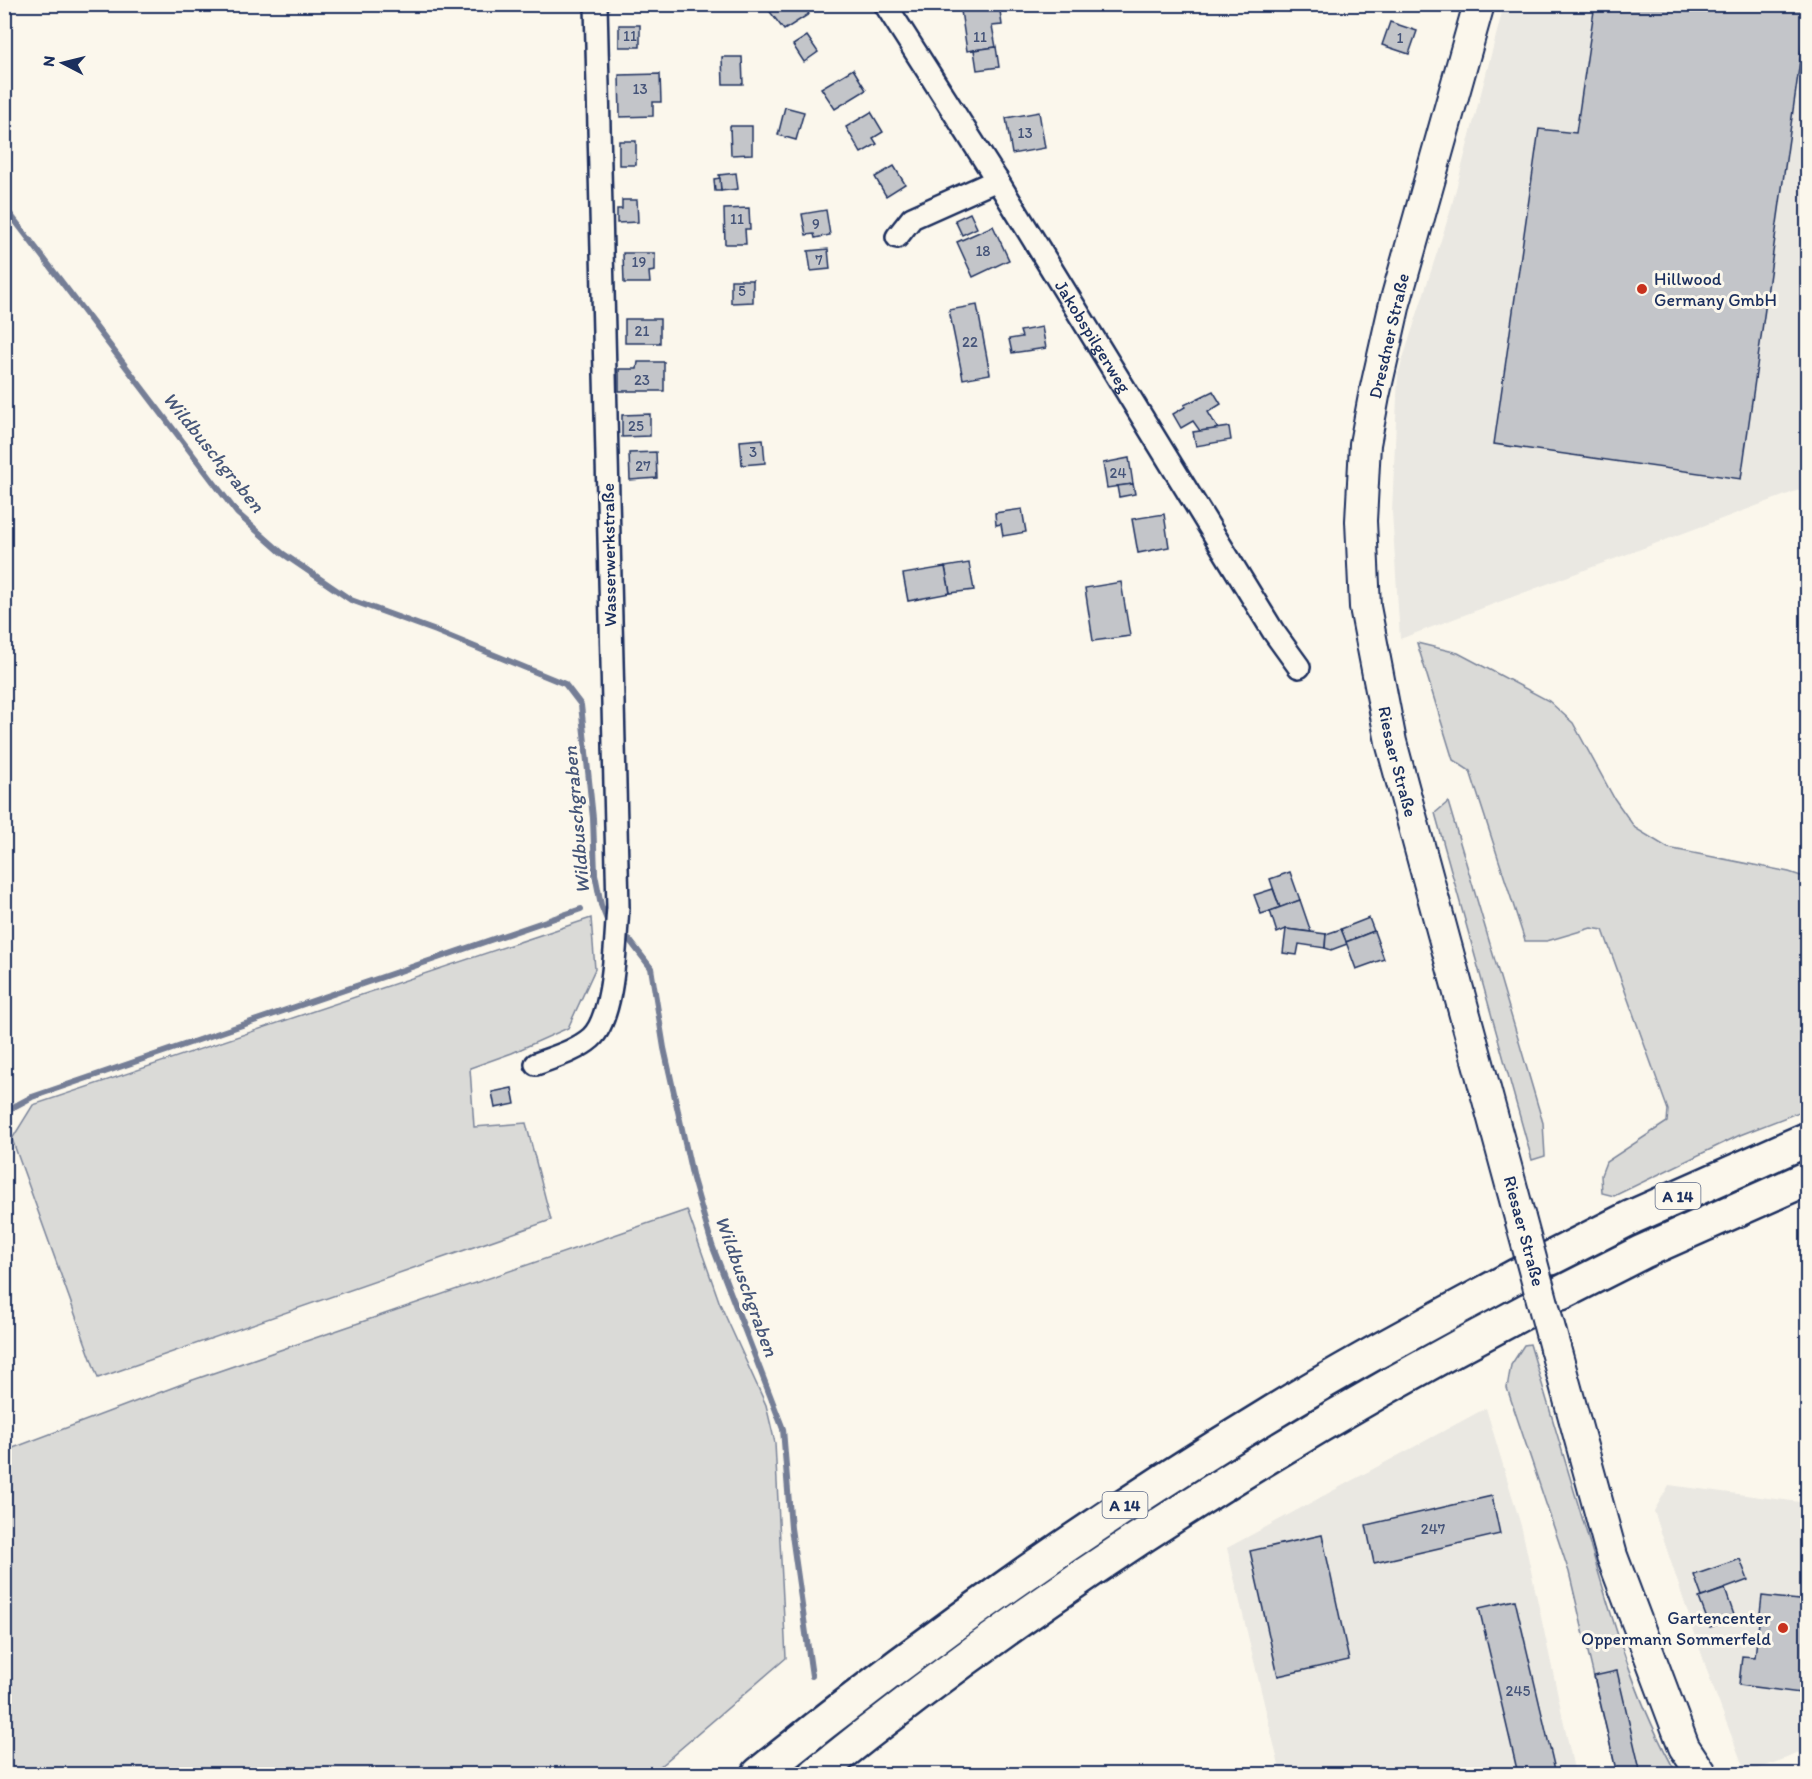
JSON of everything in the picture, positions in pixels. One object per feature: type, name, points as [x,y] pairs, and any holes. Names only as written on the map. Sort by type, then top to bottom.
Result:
[{"type":"highway","name":"A 14","points":[[1551,1258],[1632,1217],[1808,1139]]},
{"type":"highway","name":"A 14","points":[[1562,1293],[1642,1252],[1808,1178]]},
{"type":"highway","name":"A 14","points":[[759,1774],[898,1666],[1101,1521],[1291,1401],[1370,1355],[1518,1275]]},
{"type":"highway","name":"A 14","points":[[816,1774],[1013,1626],[1198,1501],[1393,1382],[1527,1310]]},
{"type":"main road","name":"Dresdner Straße","points":[[1377,676],[1365,607],[1361,521],[1365,444],[1395,303],[1479,4]]},
{"type":"main road","name":"Riesaer Straße","points":[[1377,676],[1391,742],[1612,1556],[1684,1747],[1702,1774]]},
{"type":"street","name":"Wasserwerkstraße","points":[[536,1064],[576,1048],[591,1038],[601,1026],[609,1001],[618,908],[596,4]]},
{"type":"street","name":"Jakobspilgerweg","points":[[885,4],[1273,631],[1299,667]]},
{"type":"street","points":[[897,237],[912,218],[996,180]]},
{"type":"shaded area","name":"Hillwood Germany GmbH","points":[[1504,5],[1807,5],[1807,487],[1400,639],[1392,512],[1398,374],[1450,212]]},
{"type":"shaded area","points":[[1417,643],[1458,653],[1549,701],[1573,723],[1614,798],[1635,828],[1668,848],[1789,872],[1807,878],[1807,1109],[1740,1135],[1614,1196],[1602,1193],[1601,1175],[1606,1162],[1667,1122],[1668,1110],[1603,930],[1591,928],[1547,941],[1525,941],[1470,771],[1453,760]]},
{"type":"shaded area","points":[[1448,802],[1543,1123],[1545,1156],[1532,1160],[1435,813]]},
{"type":"shaded area","points":[[591,918],[595,969],[568,1028],[512,1053],[470,1068],[474,1127],[526,1123],[551,1220],[98,1378],[12,1139],[33,1105]]},
{"type":"shaded area","points":[[687,1210],[720,1304],[766,1405],[775,1443],[786,1658],[651,1774],[5,1774],[5,1451],[190,1381]]},
{"type":"shaded area","points":[[1530,1344],[1619,1639],[1639,1694],[1677,1774],[1617,1774],[1569,1572],[1507,1388],[1511,1365],[1524,1345]]},
{"type":"shaded area","points":[[1486,1408],[1522,1529],[1575,1774],[1281,1774],[1227,1548]]},
{"type":"shaded area","points":[[1669,1485],[1807,1503],[1807,1750],[1746,1774],[1711,1682],[1654,1511]]},
{"type":"building","points":[[764,4],[802,4],[809,14],[784,30]]},
{"type":"building","points":[[960,4],[999,4],[1002,25],[992,26],[996,47],[967,51]]},
{"type":"building","name":"Hillwood Germany GmbH","points":[[1595,4],[1808,4],[1741,479],[1494,444],[1539,129],[1576,133]]},
{"type":"building","points":[[1390,22],[1417,31],[1409,54],[1382,45]]},
{"type":"building","points":[[619,25],[640,25],[640,47],[619,47]]},
{"type":"building","points":[[807,36],[818,52],[804,62],[793,45]]},
{"type":"building","points":[[996,47],[999,67],[977,70],[974,50]]},
{"type":"building","points":[[722,57],[742,57],[743,84],[723,84]]},
{"type":"building","points":[[853,69],[866,90],[835,109],[821,88]]},
{"type":"building","points":[[660,74],[661,102],[653,102],[653,116],[620,117],[619,75]]},
{"type":"building","points":[[785,107],[804,112],[796,140],[778,135]]},
{"type":"building","points":[[871,112],[883,132],[873,138],[877,144],[861,153],[846,127]]},
{"type":"building","points":[[1039,112],[1045,148],[1012,154],[1006,118]]},
{"type":"building","points":[[730,126],[752,126],[752,154],[731,155]]},
{"type":"building","points":[[619,141],[636,141],[636,165],[619,165]]},
{"type":"building","points":[[894,166],[905,184],[886,196],[875,177]]},
{"type":"building","points":[[736,173],[738,189],[721,191],[719,175]]},
{"type":"building","points":[[720,178],[721,191],[715,191],[714,179]]},
{"type":"building","points":[[622,200],[637,200],[638,222],[617,223],[617,209],[622,209]]},
{"type":"building","points":[[749,208],[750,229],[745,229],[746,244],[725,244],[724,209]]},
{"type":"building","points":[[826,210],[830,235],[815,238],[814,234],[806,235],[802,214]]},
{"type":"building","points":[[970,213],[977,228],[962,235],[955,220]]},
{"type":"building","points":[[993,226],[1009,260],[973,277],[957,242]]},
{"type":"building","points":[[828,249],[830,269],[811,271],[808,251]]},
{"type":"building","points":[[623,253],[655,253],[655,271],[649,272],[650,283],[624,283]]},
{"type":"building","points":[[731,280],[753,280],[753,302],[731,303]]},
{"type":"building","points":[[977,305],[990,374],[963,379],[949,310]]},
{"type":"building","points":[[625,319],[660,319],[660,343],[625,343]]},
{"type":"building","points":[[1042,327],[1046,348],[1012,353],[1009,339],[1022,337],[1020,331]]},
{"type":"building","points":[[638,362],[664,362],[664,391],[619,391],[619,369],[637,369]]},
{"type":"building","points":[[1213,391],[1221,404],[1208,412],[1218,429],[1200,431],[1193,421],[1181,428],[1173,414],[1185,407],[1184,405]]},
{"type":"building","points":[[650,414],[650,436],[622,437],[622,415]]},
{"type":"building","points":[[1229,427],[1231,440],[1196,446],[1193,432]]},
{"type":"building","points":[[763,439],[765,463],[742,465],[740,441]]},
{"type":"building","points":[[656,452],[657,478],[630,480],[629,453]]},
{"type":"building","points":[[1129,458],[1133,484],[1107,488],[1103,463]]},
{"type":"building","points":[[1133,484],[1135,494],[1119,497],[1117,486]]},
{"type":"building","points":[[1022,509],[1026,532],[1003,536],[1001,524],[996,525],[995,513]]},
{"type":"building","points":[[1164,514],[1169,547],[1138,553],[1132,519]]},
{"type":"building","points":[[969,563],[974,590],[950,593],[945,567]]},
{"type":"building","points":[[945,567],[950,593],[908,601],[903,574]]},
{"type":"building","points":[[1121,582],[1130,636],[1093,641],[1085,588]]},
{"type":"building","points":[[1290,872],[1300,900],[1280,908],[1270,879]]},
{"type":"building","points":[[1273,889],[1280,908],[1261,914],[1254,895]]},
{"type":"building","points":[[1300,900],[1311,932],[1286,929],[1277,933],[1270,911]]},
{"type":"building","points":[[1369,918],[1374,931],[1346,942],[1341,929]]},
{"type":"building","points":[[1286,929],[1326,934],[1325,948],[1299,944],[1297,955],[1283,953]]},
{"type":"building","points":[[1341,929],[1347,944],[1331,950],[1325,948],[1326,934]]},
{"type":"building","points":[[1374,931],[1384,959],[1356,969],[1346,942]]},
{"type":"building","points":[[512,1088],[515,1104],[495,1108],[492,1092]]},
{"type":"building","points":[[1492,1496],[1500,1534],[1374,1563],[1366,1525]]},
{"type":"building","points":[[1322,1535],[1349,1660],[1278,1676],[1250,1551]]},
{"type":"building","points":[[1740,1559],[1748,1580],[1702,1597],[1694,1575]]},
{"type":"building","points":[[1725,1589],[1735,1618],[1710,1627],[1699,1598]]},
{"type":"building","name":"Gartencenter Oppermann Sommerfeld","points":[[1762,1596],[1808,1601],[1808,1694],[1739,1685],[1742,1656],[1755,1657]]},
{"type":"building","points":[[1515,1600],[1556,1774],[1518,1774],[1479,1608]]},
{"type":"building","points":[[1617,1671],[1641,1774],[1617,1774],[1594,1676]]},
{"type":"waterway","name":"Wildbuschgraben","points":[[4,206],[237,513],[282,553],[351,600],[436,631],[565,684],[581,705],[593,818],[595,874],[601,905],[611,924]]},
{"type":"waterway","points":[[4,1112],[32,1097],[581,909]]},
{"type":"waterway","name":"Wildbuschgraben","points":[[622,932],[651,968],[664,1048],[693,1179],[712,1245],[783,1429],[791,1528],[812,1676]]},
{"type":"place","name":"Hillwood Germany GmbH","points":[[1642,289]]},
{"type":"place","name":"Gartencenter Oppermann Sommerfeld","points":[[1783,1628]]}]
